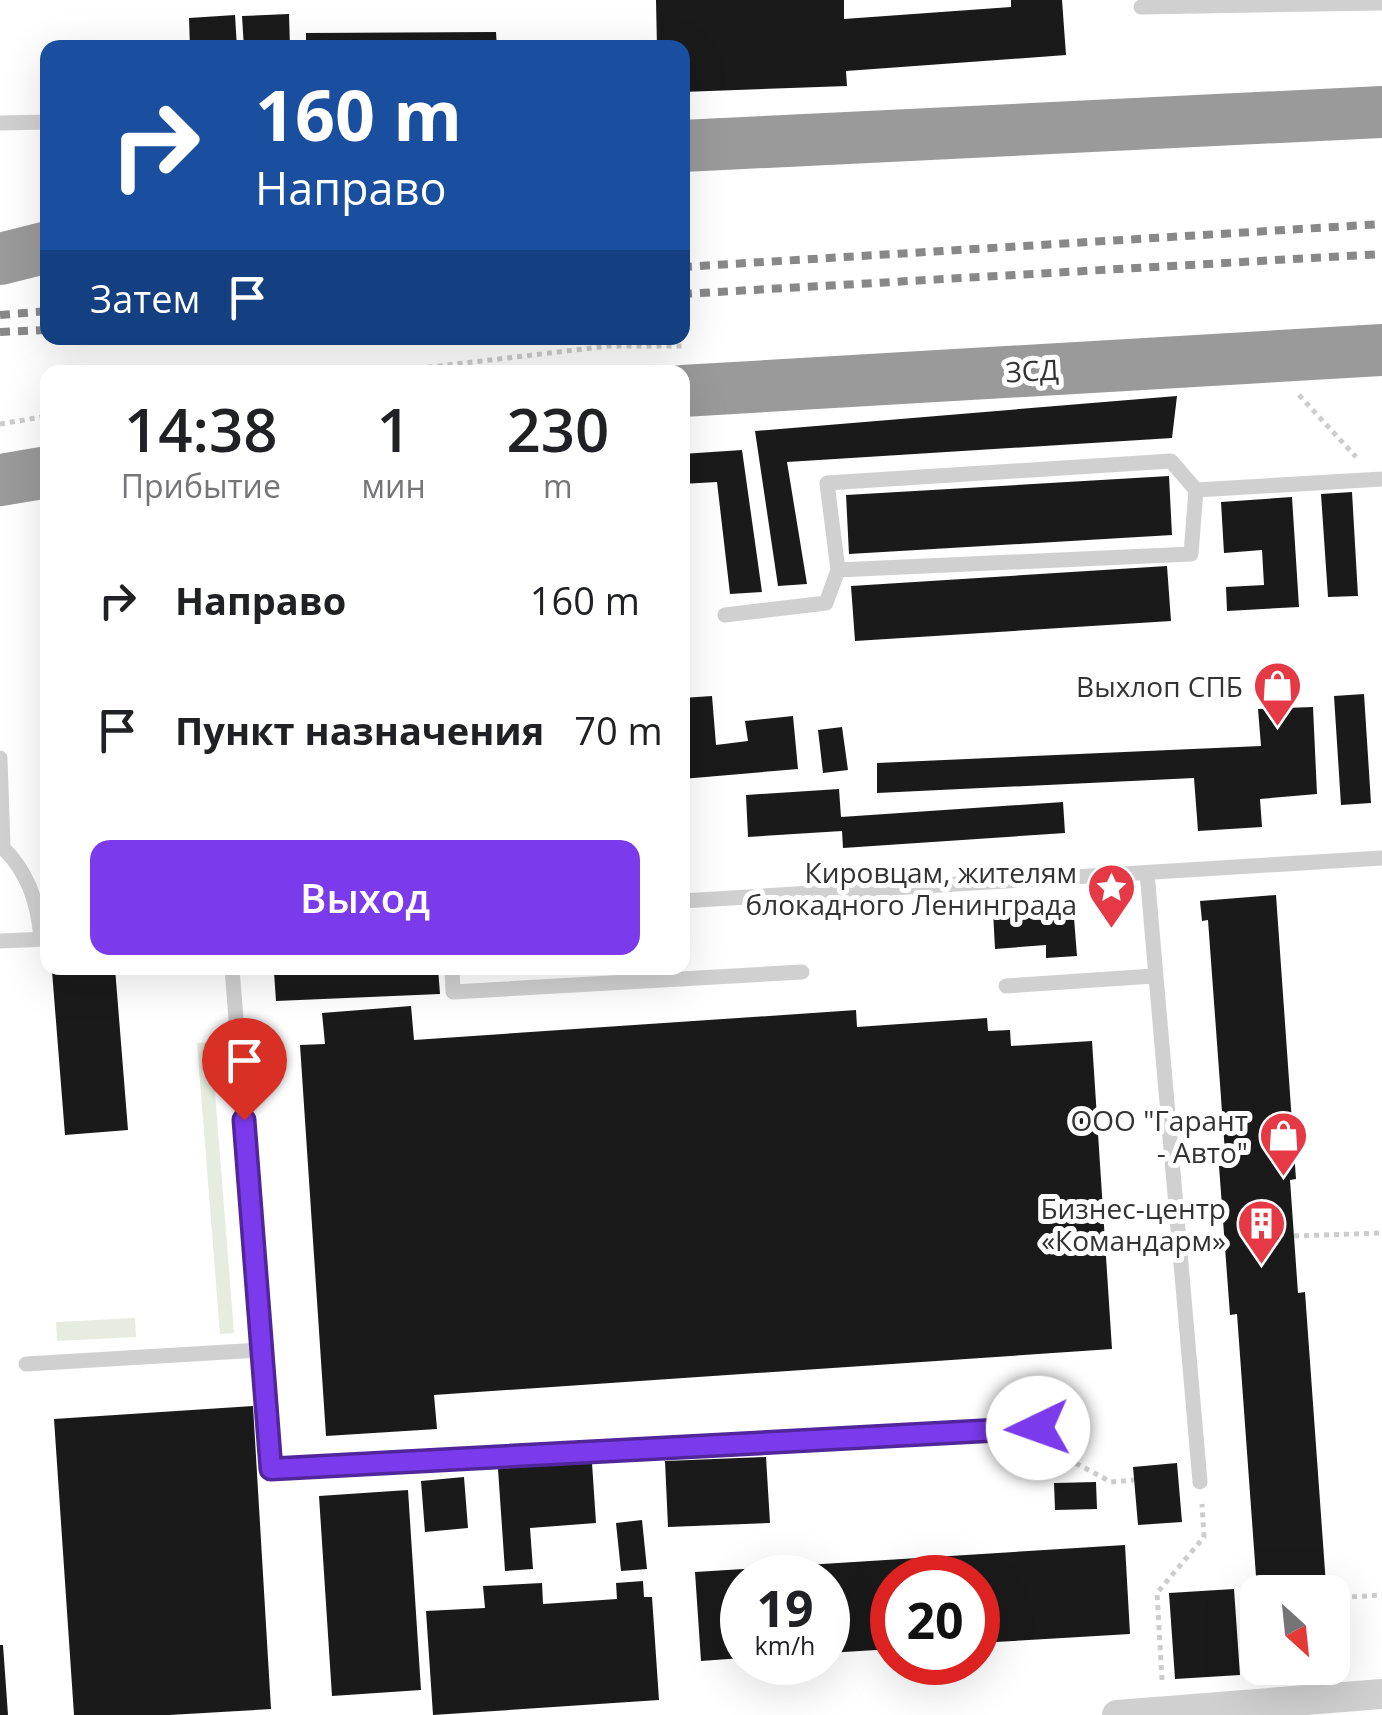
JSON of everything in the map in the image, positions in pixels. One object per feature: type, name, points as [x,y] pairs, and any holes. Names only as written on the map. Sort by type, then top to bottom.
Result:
[{"type":"highway","points":[[690,146],[1382,112]]},
{"type":"highway","points":[[0,259],[40,249]]},
{"type":"highway","name":"ЗСД","points":[[690,391],[1382,350]]},
{"type":"highway","points":[[0,480],[40,473]]},
{"type":"street","points":[[1116,1715],[1382,1694]]},
{"type":"lane","points":[[1142,7],[1382,3]]},
{"type":"lane","points":[[0,123],[40,122]]},
{"type":"lane","points":[[724,615],[826,603],[838,570],[827,483],[1171,462],[1196,490],[1191,554],[838,570]]},
{"type":"lane","points":[[1196,490],[1382,479]]},
{"type":"lane","points":[[0,758],[2,846],[27,878],[40,919]]},
{"type":"lane","points":[[690,900],[1382,858]]},
{"type":"lane","points":[[1147,873],[1200,1482]]},
{"type":"lane","points":[[0,941],[40,939]]},
{"type":"lane","points":[[690,974],[802,972]]},
{"type":"lane","points":[[233,975],[271,1469],[1038,1428]]},
{"type":"lane","points":[[452,975],[453,992],[597,976],[648,975]]},
{"type":"lane","points":[[1006,986],[1154,976]]},
{"type":"lane","points":[[26,1364],[262,1350]]},
{"type":"path","points":[[0,424],[40,417]]},
{"type":"path","points":[[1294,1236],[1382,1234]]},
{"type":"path","points":[[1038,1428],[1057,1453],[1111,1482],[1134,1480]]},
{"type":"path","points":[[1163,1694],[1157,1593],[1204,1538],[1200,1482]]},
{"type":"path","points":[[1350,1597],[1382,1594]]},
{"type":"shaded area","points":[[211,1042],[234,1333],[220,1334],[197,1043]]},
{"type":"shaded area","points":[[135,1318],[136,1337],[57,1341],[56,1322]]},
{"type":"building","points":[[656,0],[844,0],[844,19],[1011,7],[1011,0],[1062,0],[1066,55],[846,71],[847,86],[690,92],[690,40],[657,40]]},
{"type":"building","points":[[289,14],[290,40],[244,40],[242,16]]},
{"type":"building","points":[[235,15],[237,40],[190,40],[189,18]]},
{"type":"building","points":[[496,32],[496,40],[306,40],[306,33]]},
{"type":"building","points":[[1177,396],[1172,438],[787,462],[807,584],[778,586],[755,431]]},
{"type":"building","points":[[742,450],[762,592],[730,594],[717,482],[690,484],[690,453]]},
{"type":"building","points":[[1169,476],[1172,535],[849,554],[846,495]]},
{"type":"building","points":[[1352,492],[1358,596],[1328,597],[1321,494]]},
{"type":"building","points":[[1292,497],[1299,607],[1227,611],[1226,587],[1264,585],[1262,550],[1224,553],[1221,502]]},
{"type":"building","points":[[1167,566],[1171,621],[855,641],[851,586]]},
{"type":"building","points":[[1364,694],[1371,803],[1341,805],[1334,696]]},
{"type":"building","points":[[712,696],[716,745],[748,741],[745,721],[793,716],[798,769],[690,778],[690,697]]},
{"type":"building","points":[[1313,707],[1317,794],[1260,799],[1262,827],[1198,831],[1194,778],[877,793],[877,763],[1261,746],[1258,709]]},
{"type":"building","points":[[842,727],[848,770],[823,773],[818,730]]},
{"type":"building","points":[[839,789],[841,817],[1063,802],[1065,833],[843,848],[842,831],[748,837],[746,795]]},
{"type":"building","name":"Бизнес-центр «Командарм»","points":[[1276,895],[1296,1179],[1290,1180],[1298,1293],[1305,1292],[1325,1575],[1256,1575],[1237,1314],[1230,1315],[1219,1166],[1226,1166],[1208,920],[1202,921],[1200,901]]},
{"type":"building","points":[[1073,905],[1077,956],[1046,958],[1046,945],[995,949],[993,911]]},
{"type":"building","points":[[52,975],[116,975],[128,1130],[65,1135]]},
{"type":"building","points":[[274,975],[439,975],[440,994],[276,1001]]},
{"type":"building","points":[[411,1006],[414,1040],[856,1010],[857,1027],[987,1018],[988,1031],[1010,1030],[1011,1046],[1092,1041],[1112,1349],[434,1395],[437,1429],[326,1436],[300,1045],[325,1044],[322,1013]]},
{"type":"building","points":[[253,1406],[271,1709],[74,1715],[54,1419]]},
{"type":"building","points":[[766,1457],[770,1523],[668,1527],[665,1461]]},
{"type":"building","points":[[592,1463],[596,1523],[530,1528],[533,1569],[505,1571],[498,1469]]},
{"type":"building","points":[[1177,1463],[1182,1522],[1138,1525],[1133,1467]]},
{"type":"building","points":[[464,1477],[468,1528],[425,1532],[421,1481]]},
{"type":"building","points":[[1096,1482],[1097,1509],[1055,1510],[1054,1483]]},
{"type":"building","points":[[408,1490],[421,1690],[332,1696],[319,1496]]},
{"type":"building","points":[[642,1520],[647,1569],[621,1571],[616,1523]]},
{"type":"building","points":[[1125,1545],[1130,1634],[1000,1642],[1000,1555],[966,1555]]},
{"type":"building","points":[[870,1561],[870,1650],[850,1652],[850,1562]]},
{"type":"building","points":[[720,1570],[720,1660],[701,1661],[695,1572]]},
{"type":"building","points":[[643,1581],[644,1597],[652,1597],[659,1700],[433,1715],[426,1611],[485,1608],[483,1586],[542,1583],[543,1604],[617,1599],[616,1583]]},
{"type":"building","points":[[1234,1589],[1240,1675],[1175,1679],[1169,1593]]},
{"type":"building","points":[[3,1645],[8,1715],[0,1715]]},
{"type":"railway","points":[[690,267],[1382,224]]},
{"type":"railway","points":[[690,294],[1382,254]]},
{"type":"railway","points":[[0,315],[40,312]]},
{"type":"railway","points":[[0,332],[40,330]]},
{"type":"place","name":"Выхлоп СПБ","points":[[1278,728]]},
{"type":"place","name":"Кировцам, жителям блокадного Ленинграда","points":[[1112,930]]},
{"type":"place","name":"ООО \"Гарант - Авто\"","points":[[1283,1178]]},
{"type":"place","name":"Бизнес-центр «Командарм»","points":[[1261,1266]]},
{"type":"route","points":[[244,1120],[271,1469],[1038,1428]]}]
